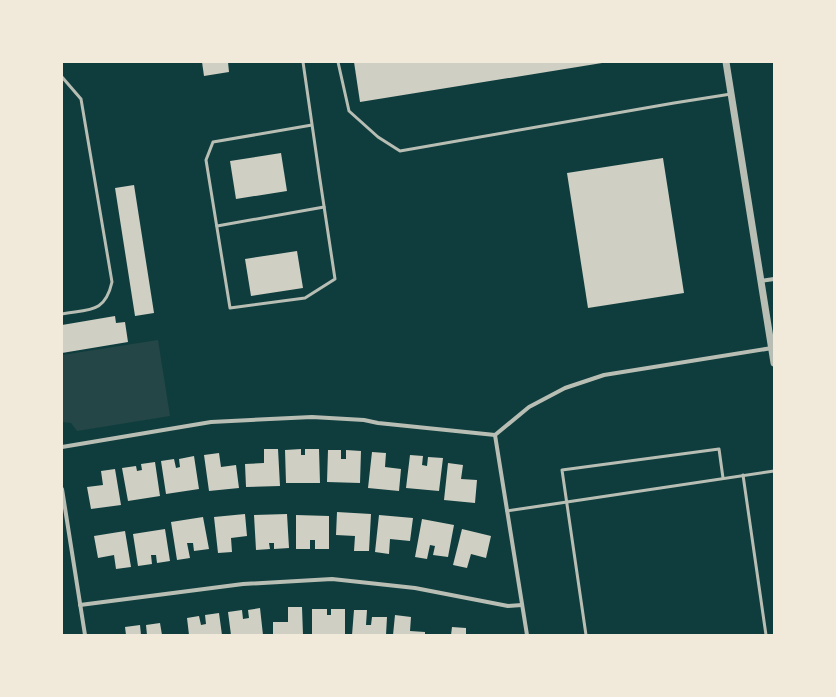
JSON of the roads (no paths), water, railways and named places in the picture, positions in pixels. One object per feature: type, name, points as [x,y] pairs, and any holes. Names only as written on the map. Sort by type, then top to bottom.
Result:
[{"type":"street","points":[[726,62],[774,363]]},
{"type":"street","points":[[761,281],[774,279]]},
{"type":"street","points":[[62,447],[211,422],[312,417],[364,420],[378,423],[495,435],[529,407],[565,388],[604,374],[772,348]]},
{"type":"street","points":[[495,435],[527,635]]},
{"type":"street","points":[[62,489],[85,635]]},
{"type":"street","points":[[80,605],[243,584],[332,579],[415,588],[508,606],[522,605]]},
{"type":"lane","points":[[303,62],[324,207],[334,279],[305,298],[230,308],[206,160],[213,142],[312,125]]},
{"type":"lane","points":[[338,62],[349,111],[378,137],[400,151],[731,94]]},
{"type":"lane","points":[[62,77],[81,99],[112,282],[109,296],[98,308],[62,314]]},
{"type":"lane","points":[[216,226],[324,207]]},
{"type":"lane","points":[[586,635],[565,502],[562,470],[719,449],[723,478]]},
{"type":"lane","points":[[507,511],[774,471]]},
{"type":"lane","points":[[743,475],[766,635]]}]
